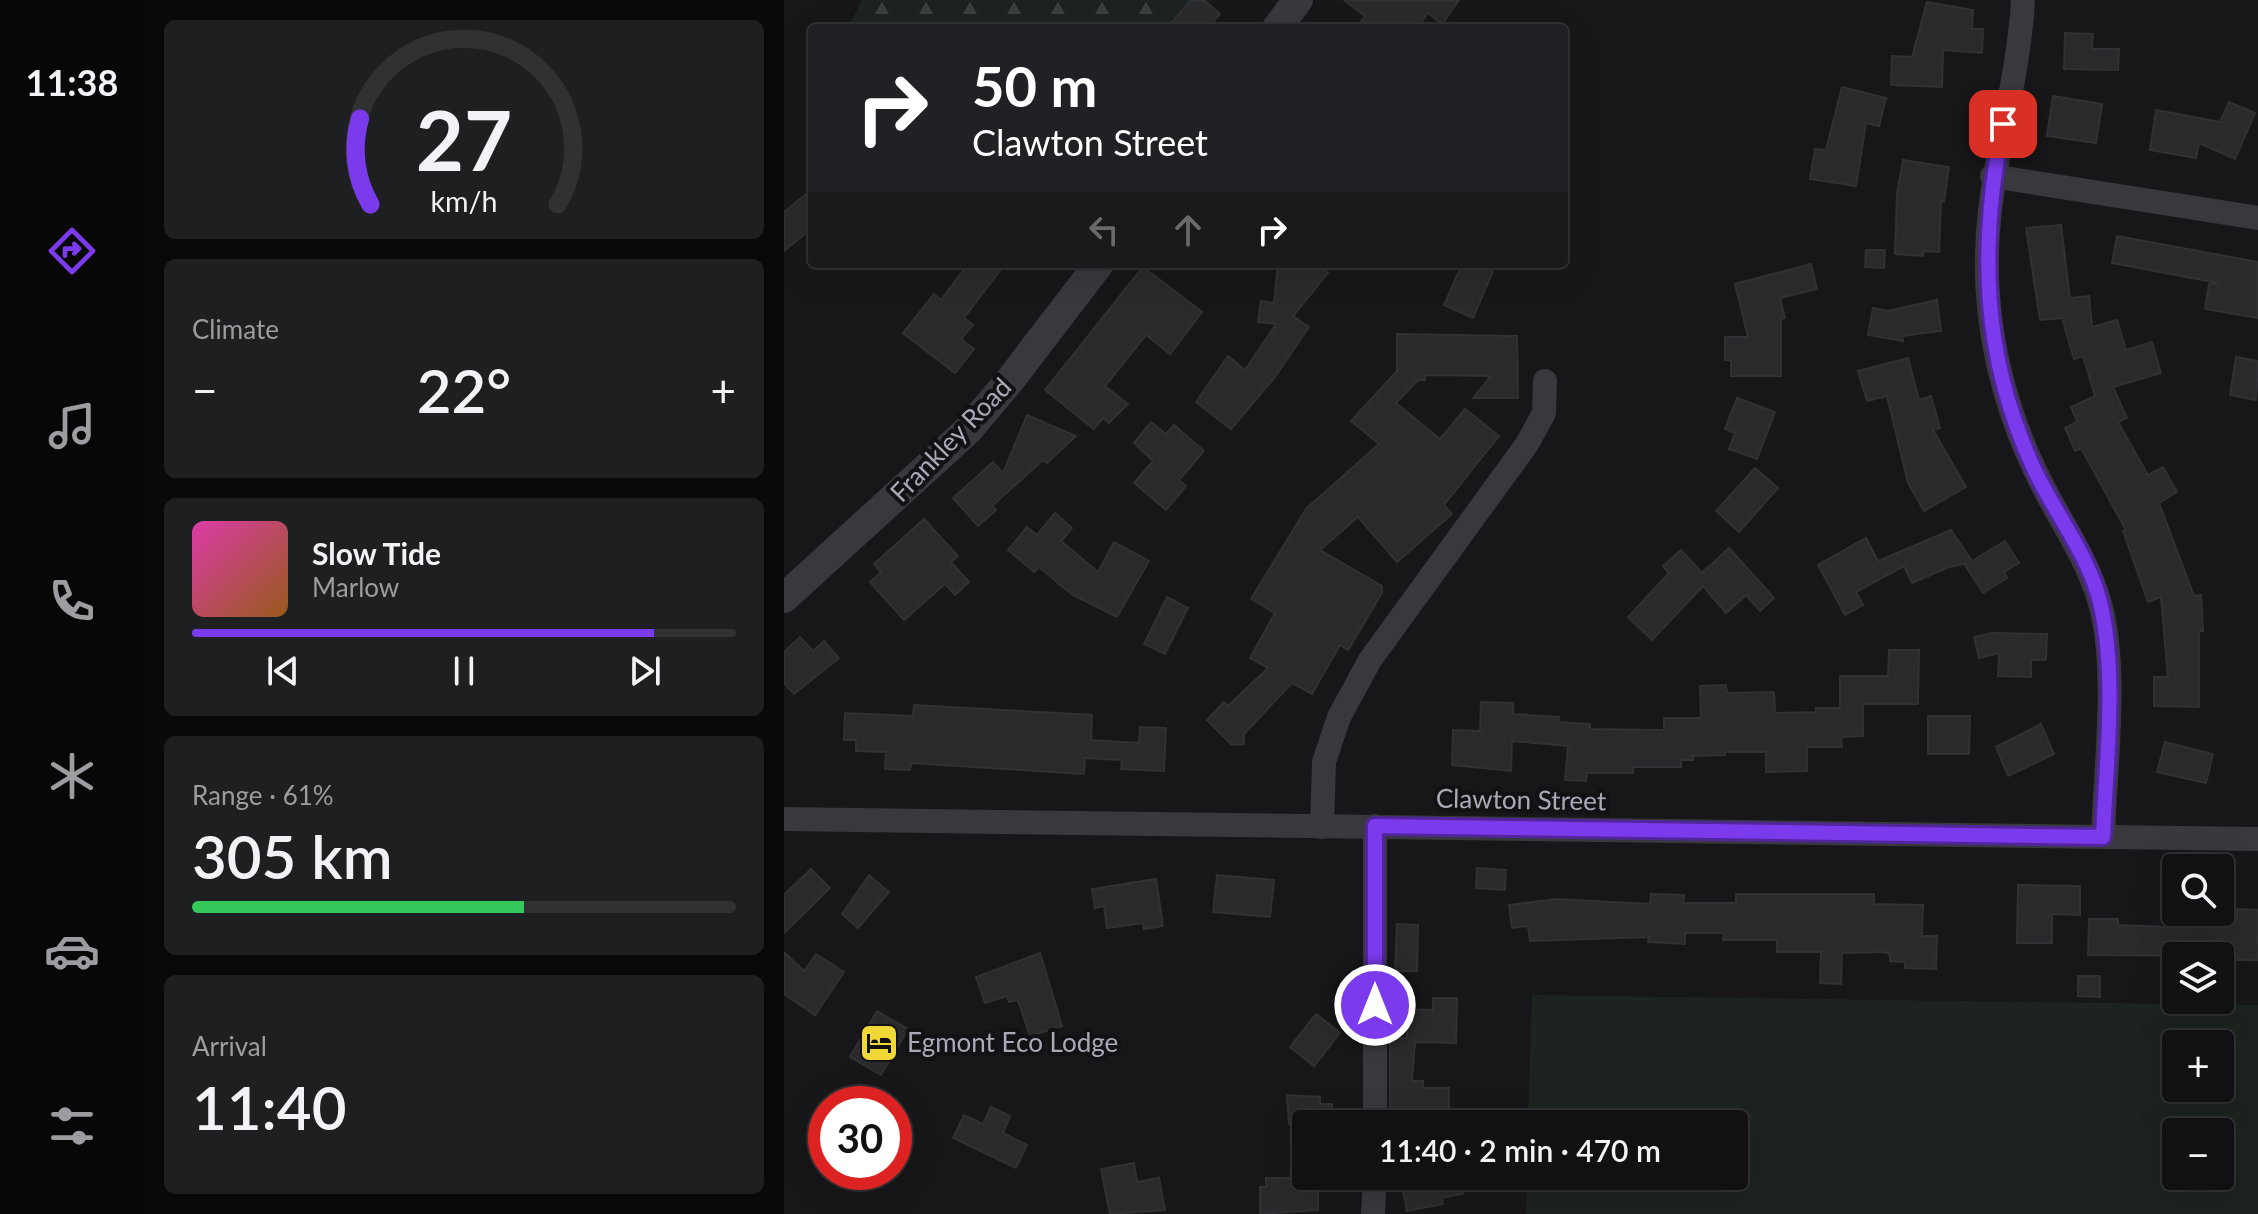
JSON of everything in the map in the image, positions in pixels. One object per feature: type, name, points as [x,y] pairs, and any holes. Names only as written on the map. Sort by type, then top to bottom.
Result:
[{"type":"street","points":[[1280,24],[1298,0]]},
{"type":"street","points":[[2023,0],[1992,176],[1986,267],[1989,309],[2017,428],[2034,470],[2079,552],[2100,604],[2108,685],[2103,837]]},
{"type":"street","points":[[1992,176],[2258,218]]},
{"type":"street","name":"Frankley Road","points":[[784,598],[967,431],[1096,268]]},
{"type":"street","points":[[1322,827],[1324,762],[1339,717],[1370,660],[1527,444],[1544,413],[1545,381]]},
{"type":"street","name":"Clawton Street","points":[[784,819],[2258,839]]},
{"type":"street","points":[[1375,826],[1375,1110]]},
{"type":"street","points":[[1373,1214],[1374,1190]]},
{"type":"green space","points":[[862,0],[1207,0],[1188,24],[850,24]]},
{"type":"green space","points":[[1532,995],[2162,1004],[2162,1014],[2234,1014],[2234,1005],[2258,1005],[2258,1214],[1526,1214],[1527,1190],[1748,1190],[1748,1110],[1528,1110]]},
{"type":"building","points":[[1191,0],[1204,0],[1220,14],[1211,24],[1170,24]]},
{"type":"building","points":[[1344,0],[1459,0],[1442,24],[1428,13],[1420,24],[1360,24],[1365,16]]},
{"type":"building","points":[[1927,2],[1973,10],[1972,29],[1983,29],[1982,53],[1943,50],[1942,87],[1891,85],[1892,56],[1912,57]]},
{"type":"building","points":[[2065,33],[2093,34],[2092,49],[2119,49],[2118,70],[2064,69]]},
{"type":"building","points":[[1842,87],[1886,98],[1879,126],[1866,123],[1856,186],[1810,179],[1815,149],[1826,150]]},
{"type":"building","points":[[2053,96],[2102,104],[2096,143],[2047,136]]},
{"type":"building","points":[[2229,102],[2255,113],[2235,159],[2199,143],[2196,158],[2150,150],[2156,110],[2220,122]]},
{"type":"building","points":[[1903,160],[1949,167],[1944,202],[1941,201],[1939,252],[1923,251],[1923,256],[1895,254],[1897,194]]},
{"type":"building","points":[[808,192],[808,231],[784,251],[784,212]]},
{"type":"building","points":[[2061,225],[2070,298],[2089,296],[2092,327],[2117,320],[2126,350],[2152,342],[2161,373],[2113,387],[2127,418],[2118,422],[2148,475],[2163,467],[2177,492],[2159,503],[2194,596],[2201,595],[2203,631],[2199,631],[2199,707],[2154,706],[2154,677],[2168,677],[2161,597],[2148,602],[2123,531],[2126,530],[2081,448],[2075,451],[2065,428],[2077,422],[2071,407],[2095,396],[2083,356],[2074,359],[2062,318],[2040,320],[2026,228]]},
{"type":"building","points":[[2117,236],[2258,262],[2258,318],[2205,309],[2209,284],[2218,283],[2112,263]]},
{"type":"building","points":[[1866,250],[1885,250],[1884,268],[1865,267]]},
{"type":"building","points":[[1811,264],[1817,289],[1780,298],[1785,318],[1781,319],[1781,376],[1731,376],[1731,360],[1725,360],[1725,337],[1748,337],[1735,284]]},
{"type":"building","points":[[965,268],[1002,268],[964,318],[973,325],[961,339],[974,349],[955,373],[903,333],[934,294],[941,300]]},
{"type":"building","points":[[1142,268],[1202,312],[1170,354],[1146,335],[1105,386],[1128,404],[1109,423],[1103,418],[1094,429],[1045,390]]},
{"type":"building","points":[[1278,268],[1322,268],[1328,273],[1293,316],[1309,327],[1275,377],[1231,429],[1196,402],[1228,356],[1245,370],[1276,324],[1258,322],[1261,301],[1274,303]]},
{"type":"building","points":[[1460,268],[1494,268],[1473,318],[1444,305]]},
{"type":"building","points":[[1937,300],[1941,331],[1902,336],[1903,341],[1868,335],[1873,308],[1888,311]]},
{"type":"building","points":[[1397,334],[1517,336],[1518,398],[1473,398],[1491,376],[1425,375],[1425,380],[1418,380],[1396,403],[1440,439],[1465,409],[1499,436],[1444,505],[1452,514],[1397,562],[1358,517],[1320,550],[1382,586],[1382,593],[1348,650],[1340,645],[1312,694],[1292,683],[1244,734],[1244,744],[1232,745],[1207,720],[1224,702],[1228,706],[1268,668],[1250,658],[1275,613],[1251,599],[1306,509],[1379,444],[1351,421],[1397,371]]},
{"type":"building","points":[[2236,357],[2258,361],[2256,400],[2230,395]]},
{"type":"building","points":[[1908,358],[1919,400],[1931,396],[1940,428],[1933,430],[1966,487],[1924,511],[1908,483],[1887,396],[1867,401],[1858,371]]},
{"type":"building","points":[[1737,398],[1775,412],[1757,459],[1729,449],[1735,433],[1725,429]]},
{"type":"building","points":[[1027,415],[1076,436],[1047,463],[1043,460],[992,506],[996,510],[978,526],[953,498],[993,462],[1003,473]]},
{"type":"building","points":[[1151,422],[1166,434],[1174,425],[1204,451],[1179,480],[1186,486],[1166,510],[1134,483],[1153,461],[1134,443]]},
{"type":"building","points":[[1755,468],[1778,488],[1739,532],[1716,511]]},
{"type":"building","points":[[1055,513],[1072,528],[1061,541],[1098,572],[1114,542],[1149,561],[1117,617],[1071,594],[1039,567],[1034,572],[1008,550],[1027,527],[1037,535]]},
{"type":"building","points":[[924,519],[958,556],[951,562],[969,582],[955,595],[945,584],[904,620],[870,582],[881,572],[874,564]]},
{"type":"building","points":[[1951,530],[1972,561],[2005,541],[2019,563],[2004,572],[2007,578],[1983,593],[1965,565],[1968,563],[1949,567],[1912,583],[1904,566],[1856,592],[1863,605],[1845,615],[1818,565],[1866,538],[1878,561]]},
{"type":"building","points":[[1729,548],[1774,598],[1760,611],[1746,595],[1726,613],[1703,586],[1652,640],[1628,617],[1669,573],[1663,566],[1681,550],[1702,573]]},
{"type":"building","points":[[1167,597],[1188,608],[1165,654],[1144,644]]},
{"type":"building","points":[[1992,633],[2047,634],[2046,660],[2031,660],[2031,677],[1998,676],[1999,653],[1979,658],[1974,637]]},
{"type":"building","points":[[800,637],[813,651],[824,641],[839,658],[794,694],[784,683],[784,652]]},
{"type":"building","points":[[1889,650],[1919,650],[1918,704],[1863,704],[1863,736],[1841,737],[1842,747],[1807,747],[1807,771],[1766,772],[1766,752],[1725,752],[1725,755],[1693,756],[1693,760],[1681,760],[1681,767],[1633,767],[1633,773],[1587,773],[1586,781],[1565,780],[1568,746],[1512,741],[1511,771],[1452,765],[1453,730],[1480,731],[1481,702],[1513,703],[1513,714],[1559,717],[1558,722],[1590,724],[1590,729],[1664,730],[1664,718],[1701,718],[1700,686],[1726,685],[1727,693],[1774,692],[1775,713],[1816,712],[1816,708],[1840,708],[1840,676],[1888,676]]},
{"type":"building","points":[[914,705],[1092,715],[1091,740],[1139,743],[1140,727],[1166,728],[1164,771],[1121,769],[1122,760],[1085,758],[1084,774],[911,763],[910,770],[885,769],[886,752],[856,751],[856,740],[844,740],[845,713],[913,716]]},
{"type":"building","points":[[1928,716],[1970,716],[1969,754],[1928,754]]},
{"type":"building","points":[[2041,724],[2054,754],[2008,776],[1996,747]]},
{"type":"building","points":[[2165,742],[2213,754],[2206,783],[2157,772]]},
{"type":"building","points":[[1477,868],[1506,870],[1505,890],[1476,888]]},
{"type":"building","points":[[811,869],[830,888],[784,933],[784,895]]},
{"type":"building","points":[[869,875],[889,892],[858,928],[842,914]]},
{"type":"building","points":[[1217,875],[1274,880],[1270,917],[1213,912]]},
{"type":"building","points":[[1156,879],[1163,926],[1144,929],[1143,923],[1107,928],[1104,906],[1095,908],[1092,889]]},
{"type":"building","points":[[2018,885],[2080,886],[2080,915],[2052,914],[2052,943],[2017,943]]},
{"type":"building","points":[[1651,894],[1684,895],[1683,903],[1736,903],[1736,894],[1874,894],[1874,904],[1923,905],[1922,936],[1937,936],[1936,969],[1905,968],[1905,962],[1890,961],[1890,954],[1885,952],[1842,953],[1841,984],[1820,983],[1821,952],[1777,952],[1777,940],[1723,940],[1724,933],[1685,933],[1685,944],[1648,942],[1649,937],[1530,941],[1528,926],[1512,928],[1509,905],[1557,899],[1650,904]]},
{"type":"building","points":[[2237,909],[2258,910],[2258,960],[2234,960],[2234,942],[2162,942],[2162,956],[2088,955],[2089,919],[2118,919],[2118,925],[2191,928],[2234,926],[2234,918],[2237,918]]},
{"type":"building","points":[[1397,924],[1418,925],[1417,971],[1395,971]]},
{"type":"building","points":[[784,952],[804,971],[816,954],[844,972],[815,1015],[784,994]]},
{"type":"building","points":[[1040,953],[1062,1026],[1030,1036],[1018,1000],[1009,1002],[1007,996],[985,1003],[976,977]]},
{"type":"building","points":[[2078,976],[2100,976],[2100,997],[2078,996]]},
{"type":"building","points":[[1433,998],[1457,998],[1456,1043],[1415,1042],[1412,1081],[1423,1081],[1423,1088],[1449,1088],[1449,1110],[1390,1110],[1390,1037],[1407,1038],[1407,1009],[1433,1010]]},
{"type":"building","name":"Egmont Eco Lodge","points":[[877,1011],[908,1029],[881,1075],[850,1057]]},
{"type":"building","points":[[1316,1014],[1340,1033],[1314,1066],[1290,1047]]},
{"type":"building","points":[[1287,1095],[1320,1097],[1320,1104],[1332,1104],[1332,1110],[1292,1110],[1292,1124],[1289,1124]]},
{"type":"building","points":[[991,1107],[1010,1116],[1003,1133],[1027,1145],[1016,1168],[953,1138],[964,1115],[983,1124]]},
{"type":"building","points":[[1134,1163],[1137,1182],[1159,1178],[1165,1210],[1110,1214],[1101,1169]]},
{"type":"building","points":[[1266,1178],[1292,1178],[1292,1190],[1318,1190],[1318,1210],[1260,1214],[1260,1187],[1266,1187]]},
{"type":"building","points":[[1403,1190],[1462,1190],[1463,1194],[1441,1198],[1443,1204],[1407,1211]]},
{"type":"place","name":"Egmont Eco Lodge","points":[[879,1043]]},
{"type":"route","points":[[1375,1005],[1375,826],[2103,837],[2108,685],[2100,604],[2091,577],[2034,470],[2017,428],[1989,309],[1987,221],[2003,124]]}]
